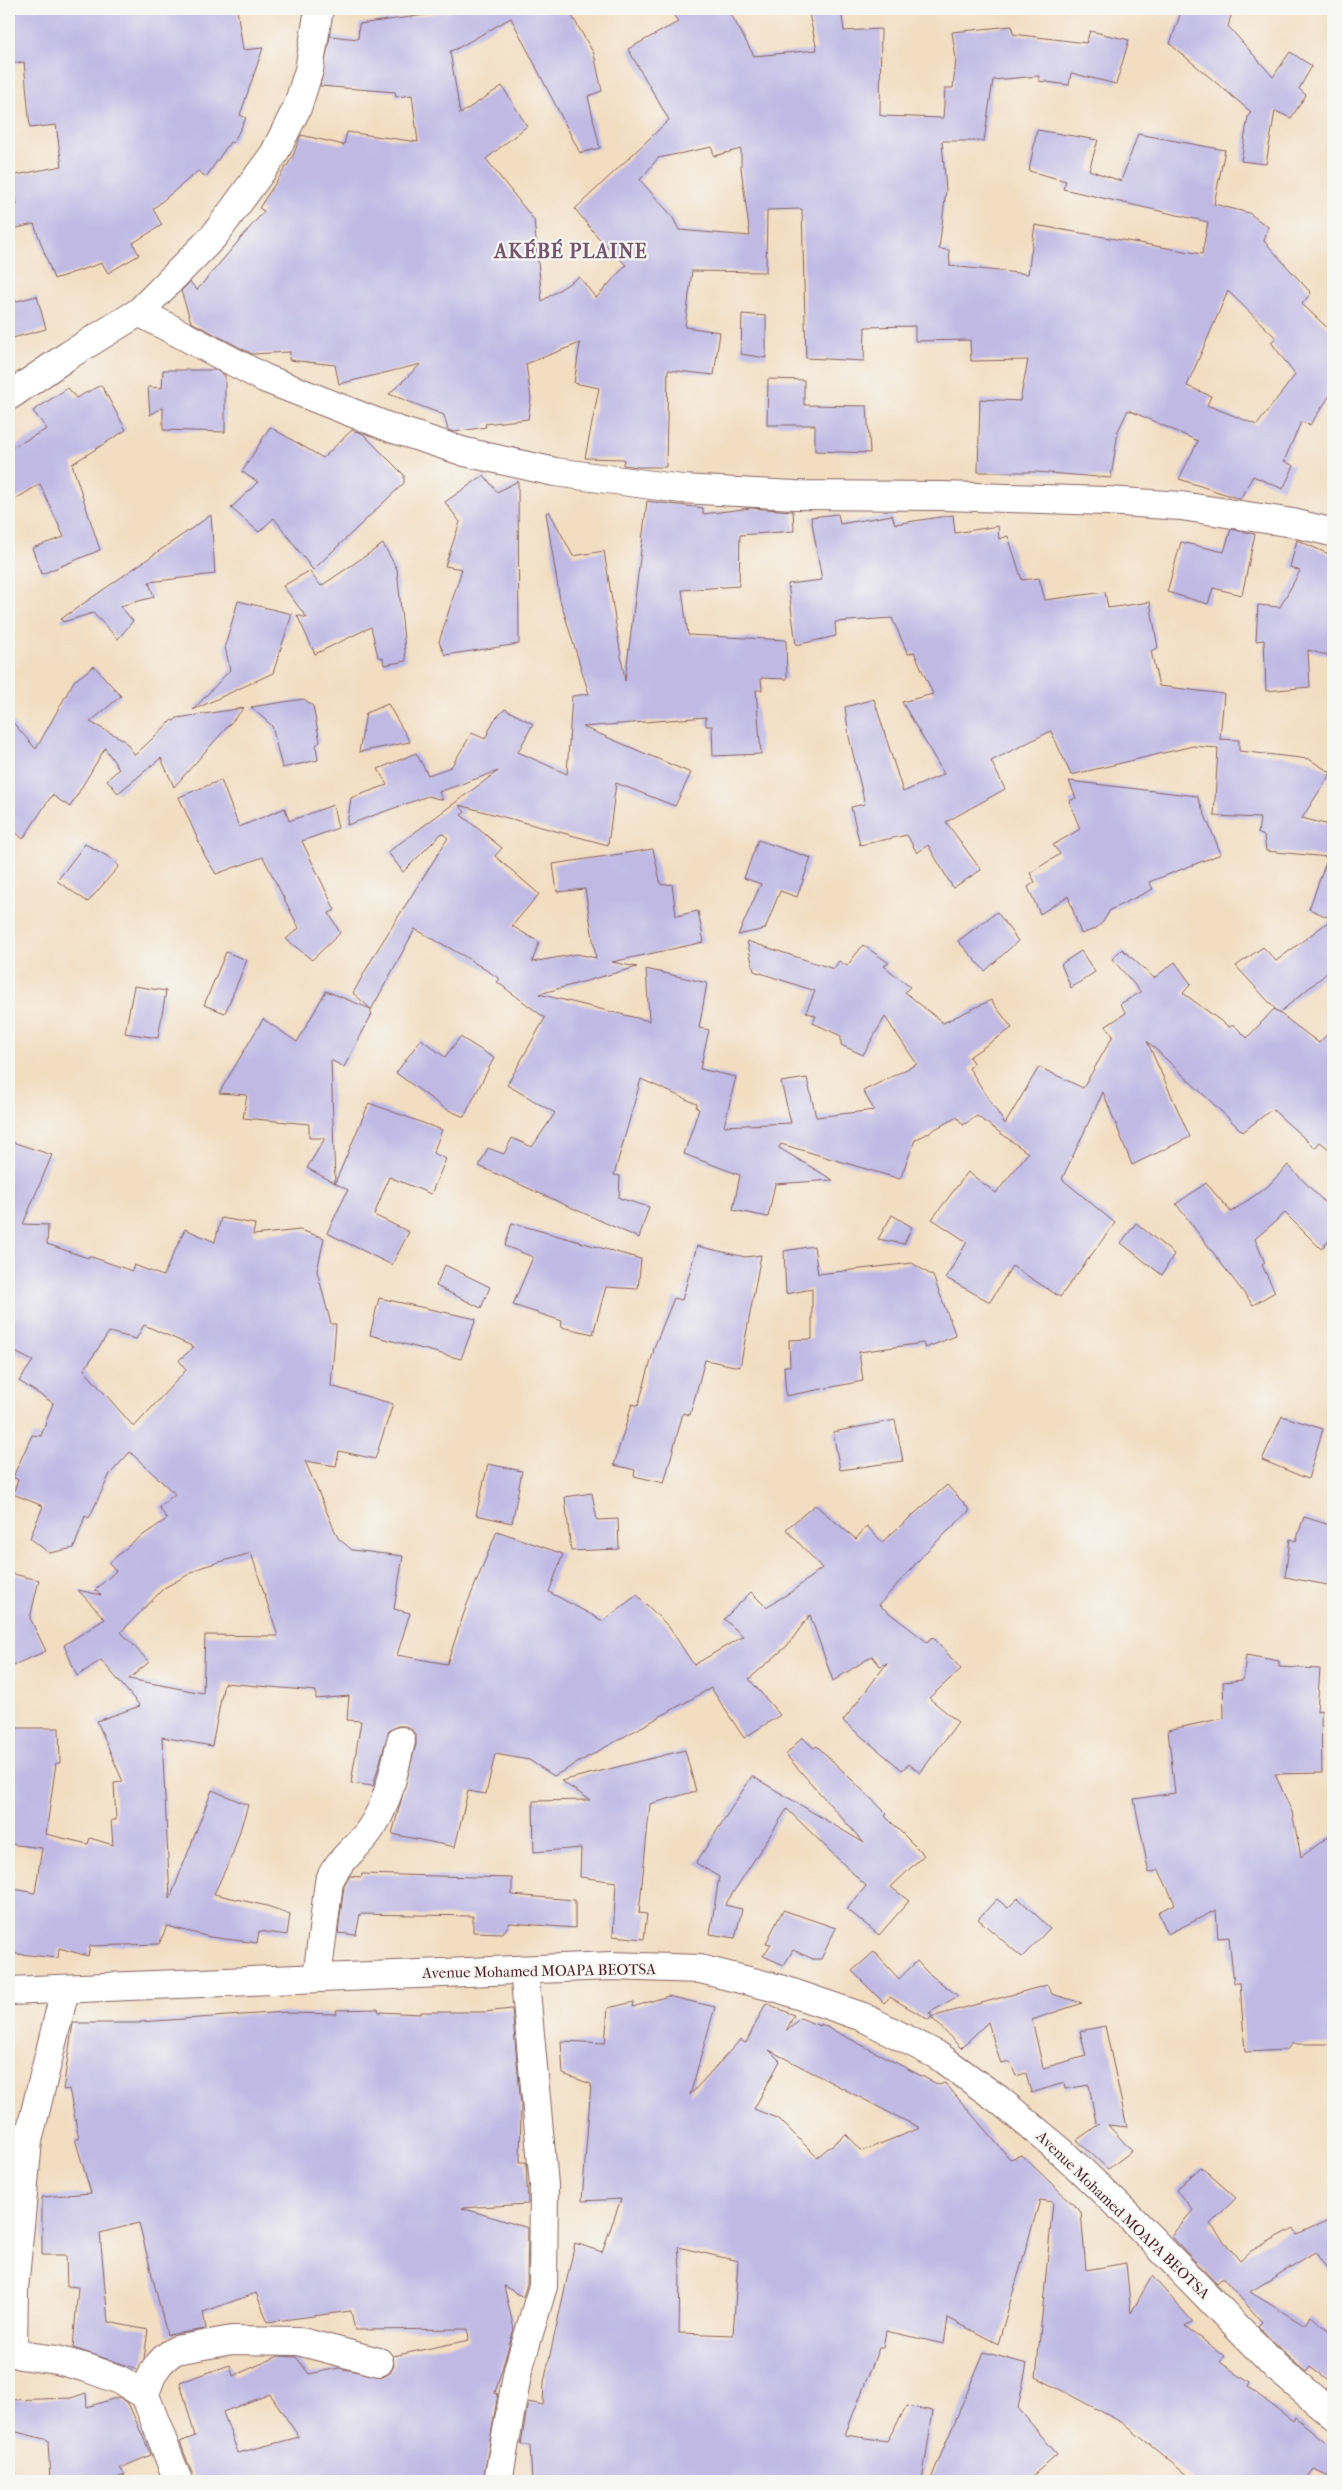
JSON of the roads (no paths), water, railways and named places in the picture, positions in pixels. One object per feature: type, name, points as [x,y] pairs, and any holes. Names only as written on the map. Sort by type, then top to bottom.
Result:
[{"type":"street","points":[[9,396],[69,355],[139,312],[214,236],[274,154],[297,108],[309,70],[319,9]]},
{"type":"street","points":[[139,312],[264,378],[391,428],[465,452],[555,472],[682,489],[794,495],[943,496],[1098,501],[1181,506],[1293,523],[1331,532]]},
{"type":"street","points":[[317,1978],[329,1882],[334,1869],[355,1850],[379,1813],[395,1769],[401,1741]]},
{"type":"street","name":"Avenue Mohamed MOAPA BEOTSA","points":[[9,1991],[611,1966],[700,1969],[781,1989],[863,2017],[937,2055],[998,2099],[1062,2152],[1131,2218],[1277,2368],[1333,2415]]},
{"type":"street","points":[[498,2481],[518,2370],[542,2286],[544,2185],[524,1970]]},
{"type":"street","points":[[65,1990],[28,2140],[11,2289],[16,2352],[87,2368],[120,2380],[145,2395]]},
{"type":"street","points":[[178,2481],[145,2395],[151,2372],[169,2354],[176,2350],[232,2340],[298,2341],[379,2362]]},
{"type":"district","name":"AKÉBÉ PLAINE","points":[[571,251]]}]
